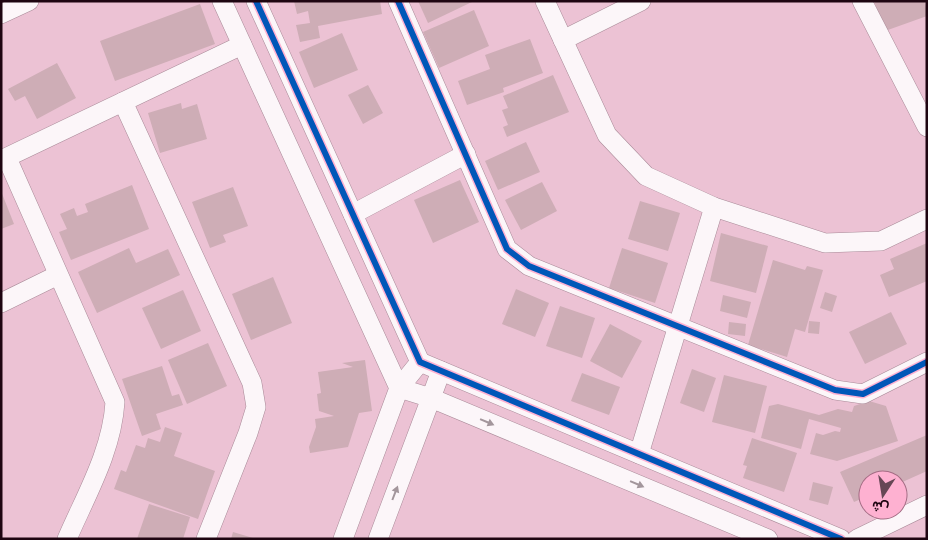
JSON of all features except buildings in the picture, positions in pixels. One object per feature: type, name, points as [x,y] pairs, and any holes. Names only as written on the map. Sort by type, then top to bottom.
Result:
[{"type":"street","points":[[1,14],[29,1]]},
{"type":"street","points":[[222,1],[399,388],[431,398],[768,539]]},
{"type":"street","points":[[256,1],[420,362],[841,539]]},
{"type":"street","points":[[398,1],[507,248],[528,266],[835,390],[863,394],[927,362]]},
{"type":"street","points":[[546,1],[607,135],[646,176],[714,207],[825,244],[881,241],[927,219]]},
{"type":"street","points":[[563,40],[641,1]]},
{"type":"street","points":[[862,1],[927,127]]},
{"type":"street","points":[[67,539],[107,446],[114,424],[115,402],[4,159],[242,45]]},
{"type":"street","points":[[123,102],[252,383],[256,407],[248,433],[206,539]]},
{"type":"street","points":[[353,214],[466,154]]},
{"type":"street","points":[[639,454],[714,207]]},
{"type":"street","points":[[1,303],[58,275]]},
{"type":"street","points":[[343,539],[399,388],[420,362]]},
{"type":"street","points":[[378,539],[441,371]]},
{"type":"street","points":[[857,539],[927,505]]},
{"type":"cycle path","points":[[256,1],[420,362],[841,539]]},
{"type":"cycle path","points":[[398,1],[507,249],[529,266],[835,390],[863,394],[927,362]]}]
